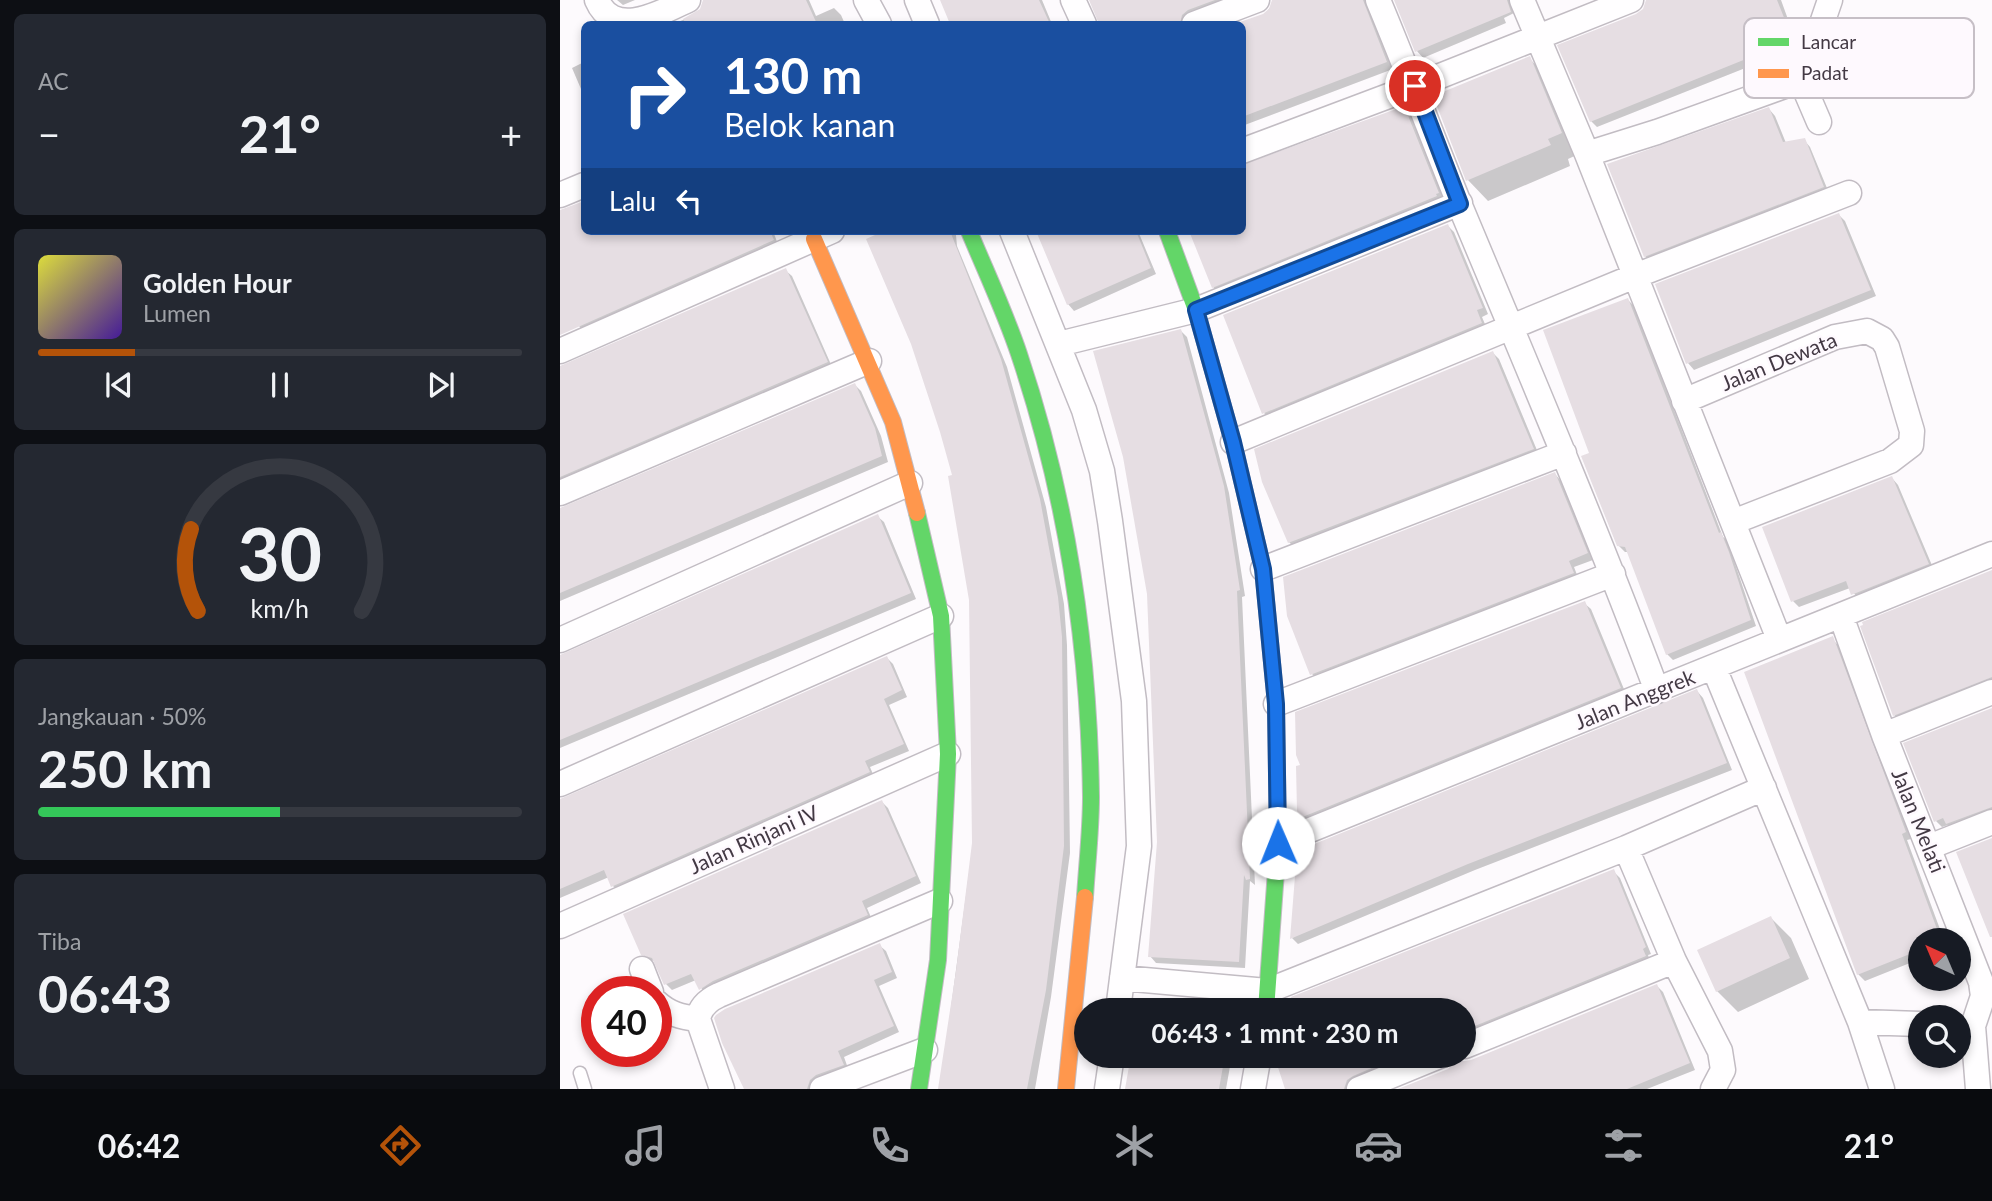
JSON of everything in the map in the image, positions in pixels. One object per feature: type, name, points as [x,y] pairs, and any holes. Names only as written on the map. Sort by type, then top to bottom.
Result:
[{"type":"street","points":[[597,0],[606,12],[616,19],[626,21]]},
{"type":"street","points":[[638,21],[688,0]]},
{"type":"street","points":[[866,0],[877,21]]},
{"type":"street","points":[[917,0],[926,21]]},
{"type":"street","points":[[1073,0],[1083,21]]},
{"type":"street","points":[[1202,21],[1257,0]]},
{"type":"street","points":[[1378,0],[1613,574],[1657,691]]},
{"type":"street","points":[[1522,0],[1587,154],[1779,639]]},
{"type":"street","points":[[1246,149],[1631,0]]},
{"type":"street","points":[[1824,18],[1830,0]]},
{"type":"street","points":[[1587,154],[1751,98]]},
{"type":"street","points":[[1809,98],[1819,122]]},
{"type":"street","points":[[560,195],[581,185]]},
{"type":"street","points":[[1233,442],[1635,276],[1849,193]]},
{"type":"street","points":[[1059,344],[1196,310],[1460,204]]},
{"type":"street","points":[[560,351],[823,235],[893,422],[941,616],[947,754],[938,960],[919,1089]]},
{"type":"street","points":[[971,235],[1019,353],[1059,495],[1077,594],[1086,689],[1091,799],[1083,934],[1066,1089]]},
{"type":"street","points":[[1014,235],[1084,410],[1102,471],[1134,702],[1139,846],[1120,998]]},
{"type":"street","points":[[1168,235],[1196,310],[1233,442],[1263,569],[1276,704],[1278,843],[1266,998]]},
{"type":"street","name":"Jalan Dewata","points":[[1684,401],[1835,337],[1867,331],[1882,339],[1887,347],[1912,431],[1910,445],[1902,454],[1874,469],[1733,522]]},
{"type":"street","points":[[560,493],[869,361]]},
{"type":"street","points":[[1263,569],[1563,453]]},
{"type":"street","points":[[560,640],[910,483]]},
{"type":"street","name":"Jalan Anggrek","points":[[1278,843],[1992,554]]},
{"type":"street","points":[[1276,704],[1613,574]]},
{"type":"street","points":[[560,784],[941,616]]},
{"type":"street","name":"Jalan Melati","points":[[1841,616],[1884,735],[1929,847],[1987,979],[1974,1028]]},
{"type":"street","points":[[1714,668],[1860,1022],[1882,1089]]},
{"type":"street","points":[[1884,735],[1992,692]]},
{"type":"street","name":"Jalan Rinjani IV","points":[[560,926],[947,754]]},
{"type":"street","points":[[1271,998],[1764,788]]},
{"type":"street","points":[[1929,847],[1992,822]]},
{"type":"street","points":[[1626,848],[1674,961],[1720,1051],[1723,1070],[1713,1089]]},
{"type":"street","points":[[722,1089],[698,1019],[702,1008],[719,995],[940,901]]},
{"type":"street","points":[[1476,1042],[1674,961]]},
{"type":"street","points":[[642,969],[645,976]]},
{"type":"street","points":[[1122,978],[1253,998]]},
{"type":"street","points":[[672,1013],[698,1019]]},
{"type":"street","points":[[1860,1022],[1908,1024]]},
{"type":"street","points":[[1974,1028],[1978,1089]]},
{"type":"street","points":[[822,1089],[925,1051]]},
{"type":"street","points":[[1107,1089],[1110,1068]]},
{"type":"street","points":[[1252,1089],[1256,1068]]},
{"type":"street","points":[[1359,1089],[1410,1068]]},
{"type":"lane","points":[[580,1073],[585,1089]]},
{"type":"building","points":[[703,0],[806,0],[816,21],[684,21],[683,19],[700,9]]},
{"type":"building","points":[[940,0],[1039,0],[1049,21],[949,21]]},
{"type":"building","points":[[1089,0],[1215,0],[1188,10],[1182,15],[1181,21],[1098,21]]},
{"type":"building","points":[[1272,0],[1363,0],[1387,62],[1246,115],[1246,21],[1243,21],[1269,9]]},
{"type":"building","points":[[1394,0],[1507,0],[1511,12],[1415,52]]},
{"type":"building","points":[[1646,0],[1777,0],[1784,18],[1744,18],[1744,60],[1590,122],[1557,45],[1643,9]]},
{"type":"building","points":[[1530,56],[1562,133],[1548,139],[1551,145],[1466,181],[1433,96]]},
{"type":"building","points":[[1769,107],[1783,142],[1805,138],[1824,187],[1644,257],[1607,164]]},
{"type":"building","points":[[1405,108],[1439,193],[1212,288],[1191,235],[1246,235],[1246,164]]},
{"type":"building","points":[[581,202],[581,235],[772,235],[774,240],[560,335],[560,210]]},
{"type":"building","points":[[1839,213],[1871,290],[1686,364],[1655,284]]},
{"type":"building","points":[[1448,224],[1483,308],[1477,310],[1482,323],[1262,414],[1223,315]]},
{"type":"building","points":[[875,235],[952,235],[1001,359],[1040,499],[1058,597],[1062,637],[1064,846],[1046,990],[1027,1089],[938,1089],[972,843],[969,600],[948,476],[952,475],[940,432],[911,344],[866,239]]},
{"type":"building","points":[[1038,235],[1138,235],[1151,268],[1067,305]]},
{"type":"building","points":[[786,268],[828,362],[560,477],[560,366]]},
{"type":"building","points":[[1628,298],[1719,533],[1721,532],[1729,552],[1751,620],[1666,655],[1625,547],[1617,546],[1581,456],[1589,453],[1543,330]]},
{"type":"building","points":[[1181,329],[1224,486],[1240,590],[1237,591],[1250,879],[1246,880],[1244,875],[1239,962],[1148,957],[1157,842],[1147,594],[1123,457],[1093,351]]},
{"type":"building","points":[[1493,351],[1534,449],[1288,543],[1262,482],[1254,449]]},
{"type":"building","points":[[855,383],[875,428],[882,456],[560,593],[560,508]]},
{"type":"building","points":[[1555,472],[1588,553],[1569,561],[1574,573],[1310,675],[1287,616],[1283,577]]},
{"type":"building","points":[[1892,476],[1929,564],[1851,595],[1846,581],[1791,602],[1762,527]]},
{"type":"building","points":[[878,514],[911,593],[560,740],[560,655]]},
{"type":"building","points":[[1992,570],[1992,677],[1893,716],[1860,626],[1863,625],[1862,622]]},
{"type":"building","points":[[1585,601],[1621,688],[1300,818],[1297,811],[1296,766],[1300,765],[1296,755],[1295,712]]},
{"type":"building","points":[[1833,636],[1906,832],[1902,834],[1937,928],[1908,928],[1908,955],[1857,975],[1744,672]]},
{"type":"building","points":[[887,656],[902,690],[884,699],[904,744],[865,761],[870,772],[611,887],[604,870],[560,889],[560,799]]},
{"type":"building","points":[[1697,689],[1727,763],[1468,864],[1290,939],[1297,851]]},
{"type":"building","points":[[1992,708],[1992,807],[1946,824],[1943,818],[1934,822],[1903,743]]},
{"type":"building","points":[[882,800],[916,876],[862,901],[868,915],[713,981],[699,990],[691,974],[672,982],[672,976],[660,976],[652,958],[641,955],[623,914]]},
{"type":"building","points":[[1992,838],[1992,937],[1990,937],[1956,852]]},
{"type":"building","points":[[1614,869],[1646,947],[1643,949],[1646,956],[1476,1026],[1476,998],[1291,997]]},
{"type":"building","points":[[1771,916],[1790,958],[1716,992],[1697,950]]},
{"type":"building","points":[[880,943],[892,972],[874,980],[894,1026],[838,1051],[844,1065],[816,1075],[810,1080],[807,1089],[744,1089],[722,1043],[714,1018],[716,1015]]},
{"type":"building","points":[[1657,984],[1690,1063],[1627,1089],[1398,1089],[1449,1068],[1476,1068],[1476,1058]]},
{"type":"building","points":[[1129,1068],[1223,1068],[1219,1089],[1125,1089]]},
{"type":"building","points":[[1278,1068],[1372,1068],[1347,1080],[1344,1089],[1285,1089]]},
{"type":"traffic: fast","points":[[971,235],[1014,338],[1036,408],[1072,572],[1086,684],[1089,740],[1091,809],[1085,897]]},
{"type":"traffic: fast","points":[[1168,235],[1196,310],[1233,442],[1263,569],[1276,704],[1278,843],[1267,998]]},
{"type":"traffic: fast","points":[[917,513],[941,616],[948,754],[938,960],[919,1089]]},
{"type":"traffic: slow","points":[[814,239],[893,422],[917,513]]},
{"type":"traffic: slow","points":[[1066,1089],[1085,897]]},
{"type":"route","points":[[1278,843],[1276,704],[1263,569],[1233,442],[1196,310],[1460,204],[1415,86]]}]
